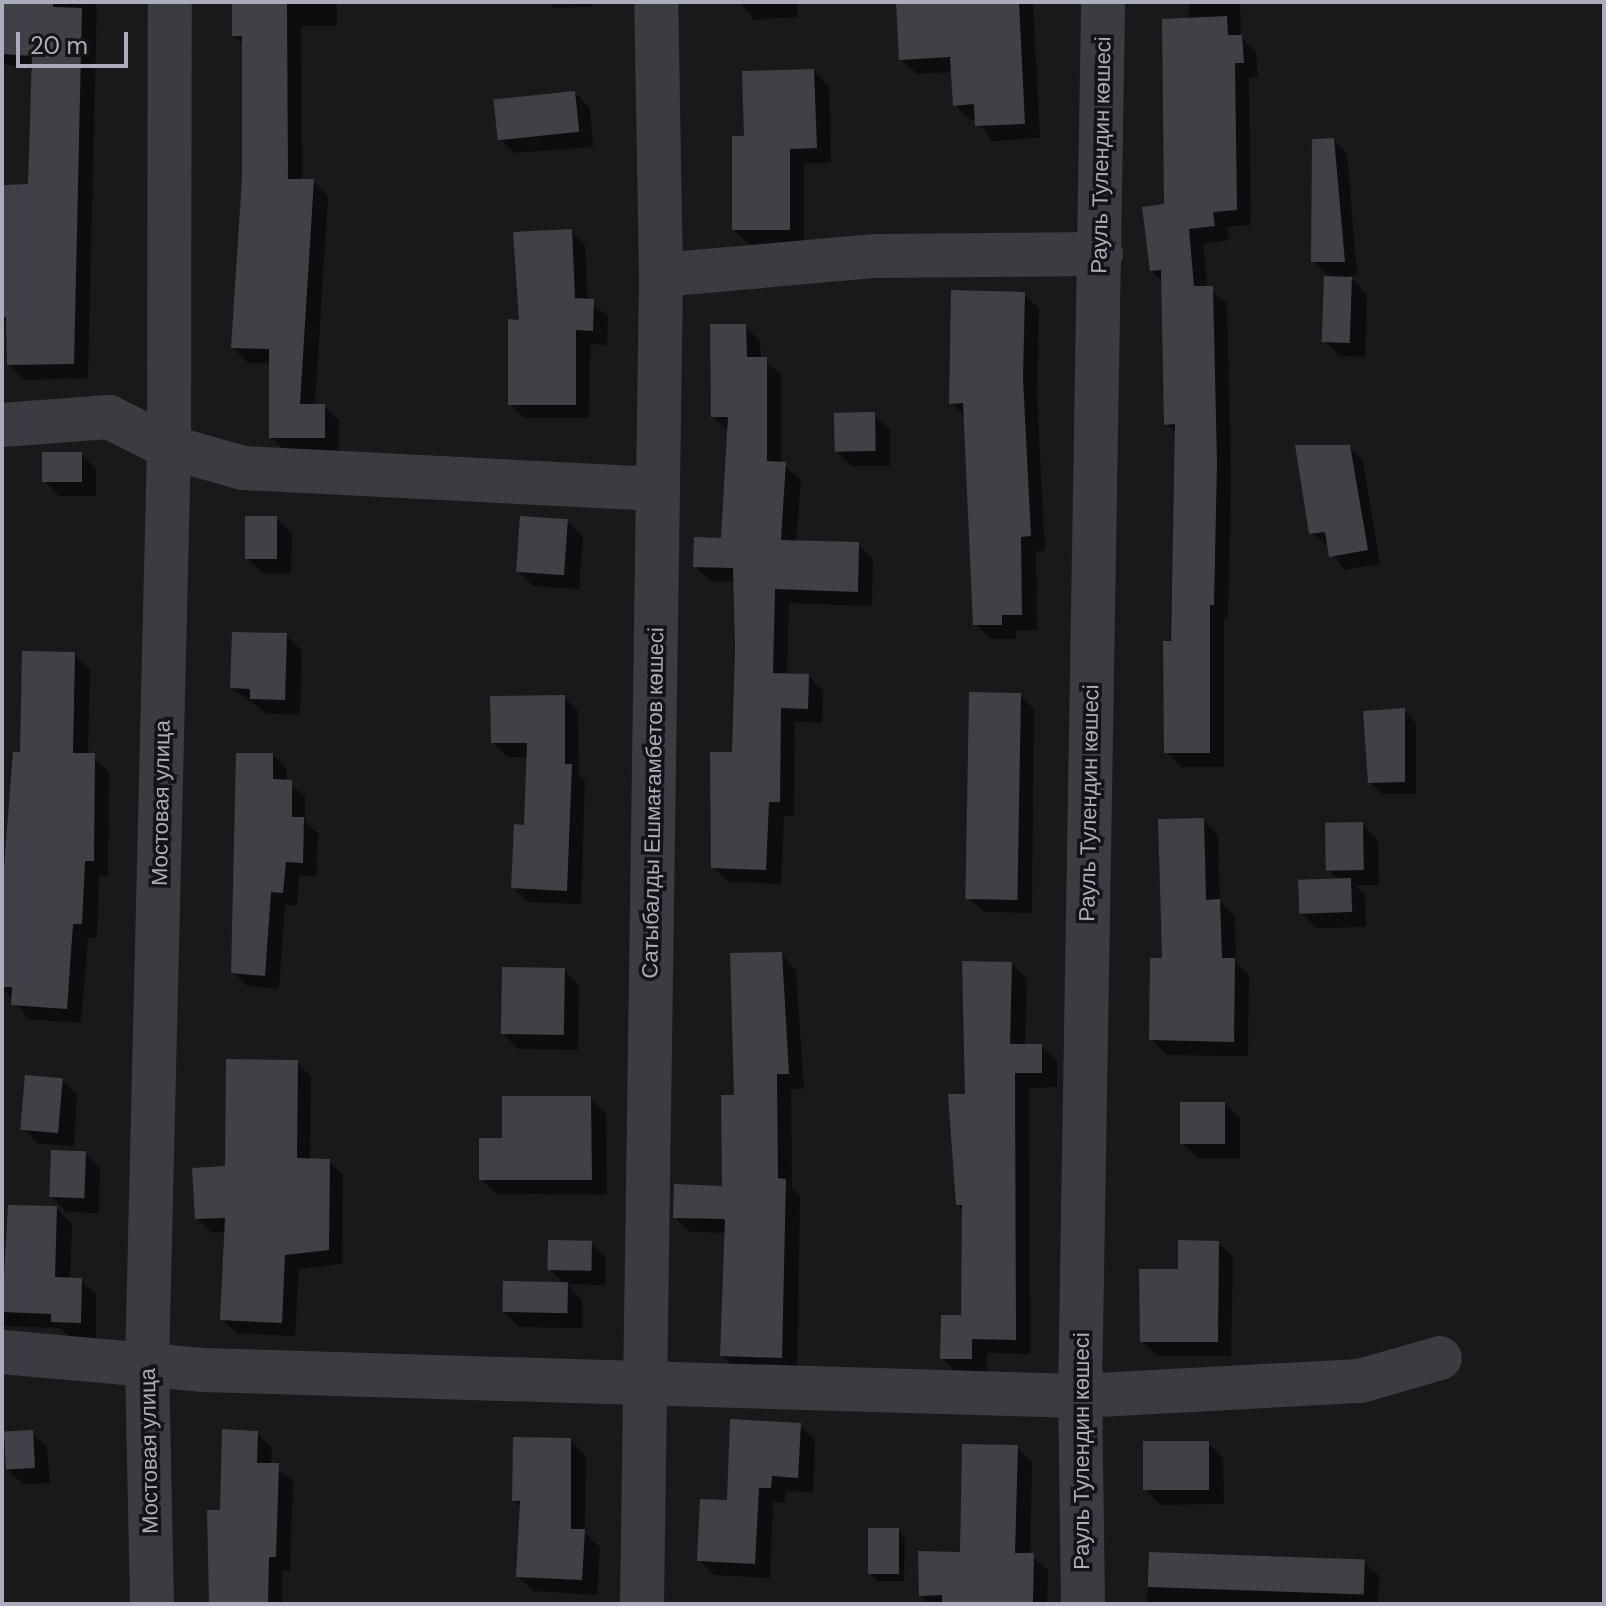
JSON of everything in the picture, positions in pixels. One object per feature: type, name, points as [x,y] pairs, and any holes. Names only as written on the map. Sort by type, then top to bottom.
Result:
[{"type":"street","name":"Мостовая улица","points":[[152,1604],[147,1365],[169,447],[170,2]]},
{"type":"street","name":"Сатыбалды Ешмағамбетов көшесі","points":[[642,1604],[648,1382],[656,489],[661,275],[656,2]]},
{"type":"street","name":"Рауль Тулендин көшесі","points":[[1083,1604],[1080,1396],[1103,2]]},
{"type":"street","points":[[661,275],[875,256],[1101,254]]},
{"type":"street","points":[[2,425],[109,417],[169,447],[243,468],[656,489]]},
{"type":"street","points":[[2,1352],[147,1365],[1080,1396],[1360,1381],[1440,1358]]},
{"type":"building","points":[[2,2],[53,2],[53,7],[82,8],[74,364],[7,365],[6,317],[2,317],[4,185],[28,184],[32,56],[2,54]]},
{"type":"building","points":[[232,2],[287,2],[288,179],[314,179],[300,404],[325,404],[325,438],[269,438],[269,349],[231,348],[242,178],[242,36],[232,36]]},
{"type":"building","points":[[896,2],[1019,2],[1025,124],[975,126],[974,104],[953,106],[950,57],[899,60]]},
{"type":"building","points":[[1227,16],[1228,35],[1242,35],[1244,63],[1235,63],[1237,210],[1213,212],[1215,226],[1189,229],[1194,286],[1213,286],[1217,463],[1214,605],[1210,605],[1210,753],[1164,753],[1163,641],[1171,641],[1175,424],[1164,425],[1161,270],[1150,271],[1142,207],[1164,204],[1162,19]]},
{"type":"building","points":[[814,69],[817,148],[790,149],[790,230],[732,230],[732,136],[744,136],[742,71]]},
{"type":"building","points":[[575,91],[579,132],[498,140],[493,100]]},
{"type":"building","points":[[1334,138],[1345,262],[1311,262],[1312,139]]},
{"type":"building","points":[[572,229],[575,298],[594,299],[593,331],[576,330],[576,405],[508,405],[508,319],[519,320],[513,232]]},
{"type":"building","points":[[1324,276],[1352,277],[1350,343],[1322,342]]},
{"type":"building","points":[[951,290],[1025,292],[1023,378],[1031,536],[1021,537],[1022,615],[1002,615],[1002,625],[973,625],[963,403],[949,404]]},
{"type":"building","points":[[710,324],[746,324],[747,357],[767,357],[767,461],[786,462],[781,540],[859,542],[858,592],[775,589],[773,673],[809,674],[808,709],[781,708],[780,802],[769,802],[766,870],[711,868],[710,752],[732,752],[735,647],[733,568],[693,567],[694,537],[721,538],[728,417],[711,417]]},
{"type":"building","points":[[875,412],[876,451],[835,452],[834,413]]},
{"type":"building","points":[[1295,445],[1350,445],[1368,550],[1329,557],[1325,532],[1309,534]]},
{"type":"building","points":[[42,452],[82,452],[82,482],[42,482]]},
{"type":"building","points":[[245,516],[277,516],[277,559],[245,559]]},
{"type":"building","points":[[520,516],[568,519],[564,575],[516,572]]},
{"type":"building","points":[[232,632],[287,633],[285,700],[250,699],[250,689],[230,688]]},
{"type":"building","points":[[22,651],[75,652],[73,753],[95,753],[94,861],[85,861],[82,924],[73,924],[67,1009],[11,1005],[12,987],[2,987],[2,892],[13,752],[20,752]]},
{"type":"building","points":[[969,692],[1021,693],[1017,900],[965,899]]},
{"type":"building","points":[[565,695],[565,764],[572,764],[567,891],[511,888],[514,824],[524,825],[527,743],[491,743],[490,696]]},
{"type":"building","points":[[1405,708],[1405,782],[1368,783],[1363,711]]},
{"type":"building","points":[[236,753],[273,753],[273,779],[292,780],[292,817],[304,817],[303,863],[286,862],[283,893],[271,892],[265,976],[231,973]]},
{"type":"building","points":[[1204,818],[1206,900],[1220,899],[1222,958],[1235,958],[1234,1042],[1149,1040],[1150,958],[1162,958],[1158,819]]},
{"type":"building","points":[[1363,822],[1364,870],[1326,871],[1325,823]]},
{"type":"building","points":[[1351,878],[1352,912],[1299,914],[1298,880]]},
{"type":"building","points":[[782,952],[789,1074],[777,1074],[778,1178],[786,1179],[782,1358],[720,1356],[725,1219],[673,1218],[674,1184],[722,1186],[721,1095],[734,1095],[730,953]]},
{"type":"building","points":[[962,961],[1012,962],[1010,1044],[1042,1044],[1042,1073],[1015,1073],[1016,1340],[972,1339],[972,1359],[940,1359],[941,1315],[961,1315],[962,1205],[956,1205],[948,1094],[965,1094]]},
{"type":"building","points":[[502,967],[565,968],[564,1035],[501,1034]]},
{"type":"building","points":[[226,1059],[298,1060],[297,1158],[330,1159],[329,1250],[285,1255],[282,1323],[220,1320],[225,1218],[195,1219],[192,1168],[225,1166]]},
{"type":"building","points":[[25,1075],[63,1078],[58,1133],[20,1130]]},
{"type":"building","points":[[502,1096],[591,1096],[592,1180],[479,1180],[479,1138],[502,1138]]},
{"type":"building","points":[[1180,1102],[1225,1102],[1225,1144],[1180,1144]]},
{"type":"building","points":[[51,1150],[86,1151],[84,1198],[49,1197]]},
{"type":"building","points":[[8,1205],[57,1206],[55,1277],[82,1278],[81,1323],[51,1322],[51,1314],[2,1312]]},
{"type":"building","points":[[548,1240],[592,1241],[591,1271],[547,1270]]},
{"type":"building","points":[[1178,1240],[1219,1241],[1218,1342],[1140,1342],[1139,1269],[1178,1269]]},
{"type":"building","points":[[503,1281],[568,1282],[567,1313],[502,1312]]},
{"type":"building","points":[[730,1419],[801,1423],[798,1478],[772,1476],[771,1488],[759,1488],[755,1564],[697,1561],[700,1499],[727,1500]]},
{"type":"building","points":[[222,1429],[258,1431],[257,1463],[279,1463],[276,1557],[269,1557],[268,1604],[209,1604],[207,1510],[220,1510]]},
{"type":"building","points":[[33,1430],[35,1468],[6,1469],[4,1432]]},
{"type":"building","points":[[513,1437],[571,1438],[571,1529],[585,1529],[582,1580],[516,1577],[520,1501],[512,1501]]},
{"type":"building","points":[[1143,1441],[1209,1441],[1209,1490],[1143,1490]]},
{"type":"building","points":[[962,1444],[1018,1445],[1015,1553],[1034,1553],[1033,1604],[942,1604],[942,1595],[919,1596],[918,1551],[960,1552]]},
{"type":"building","points":[[868,1528],[899,1528],[899,1574],[868,1574]]},
{"type":"building","points":[[1149,1552],[1365,1560],[1364,1595],[1148,1587]]}]
